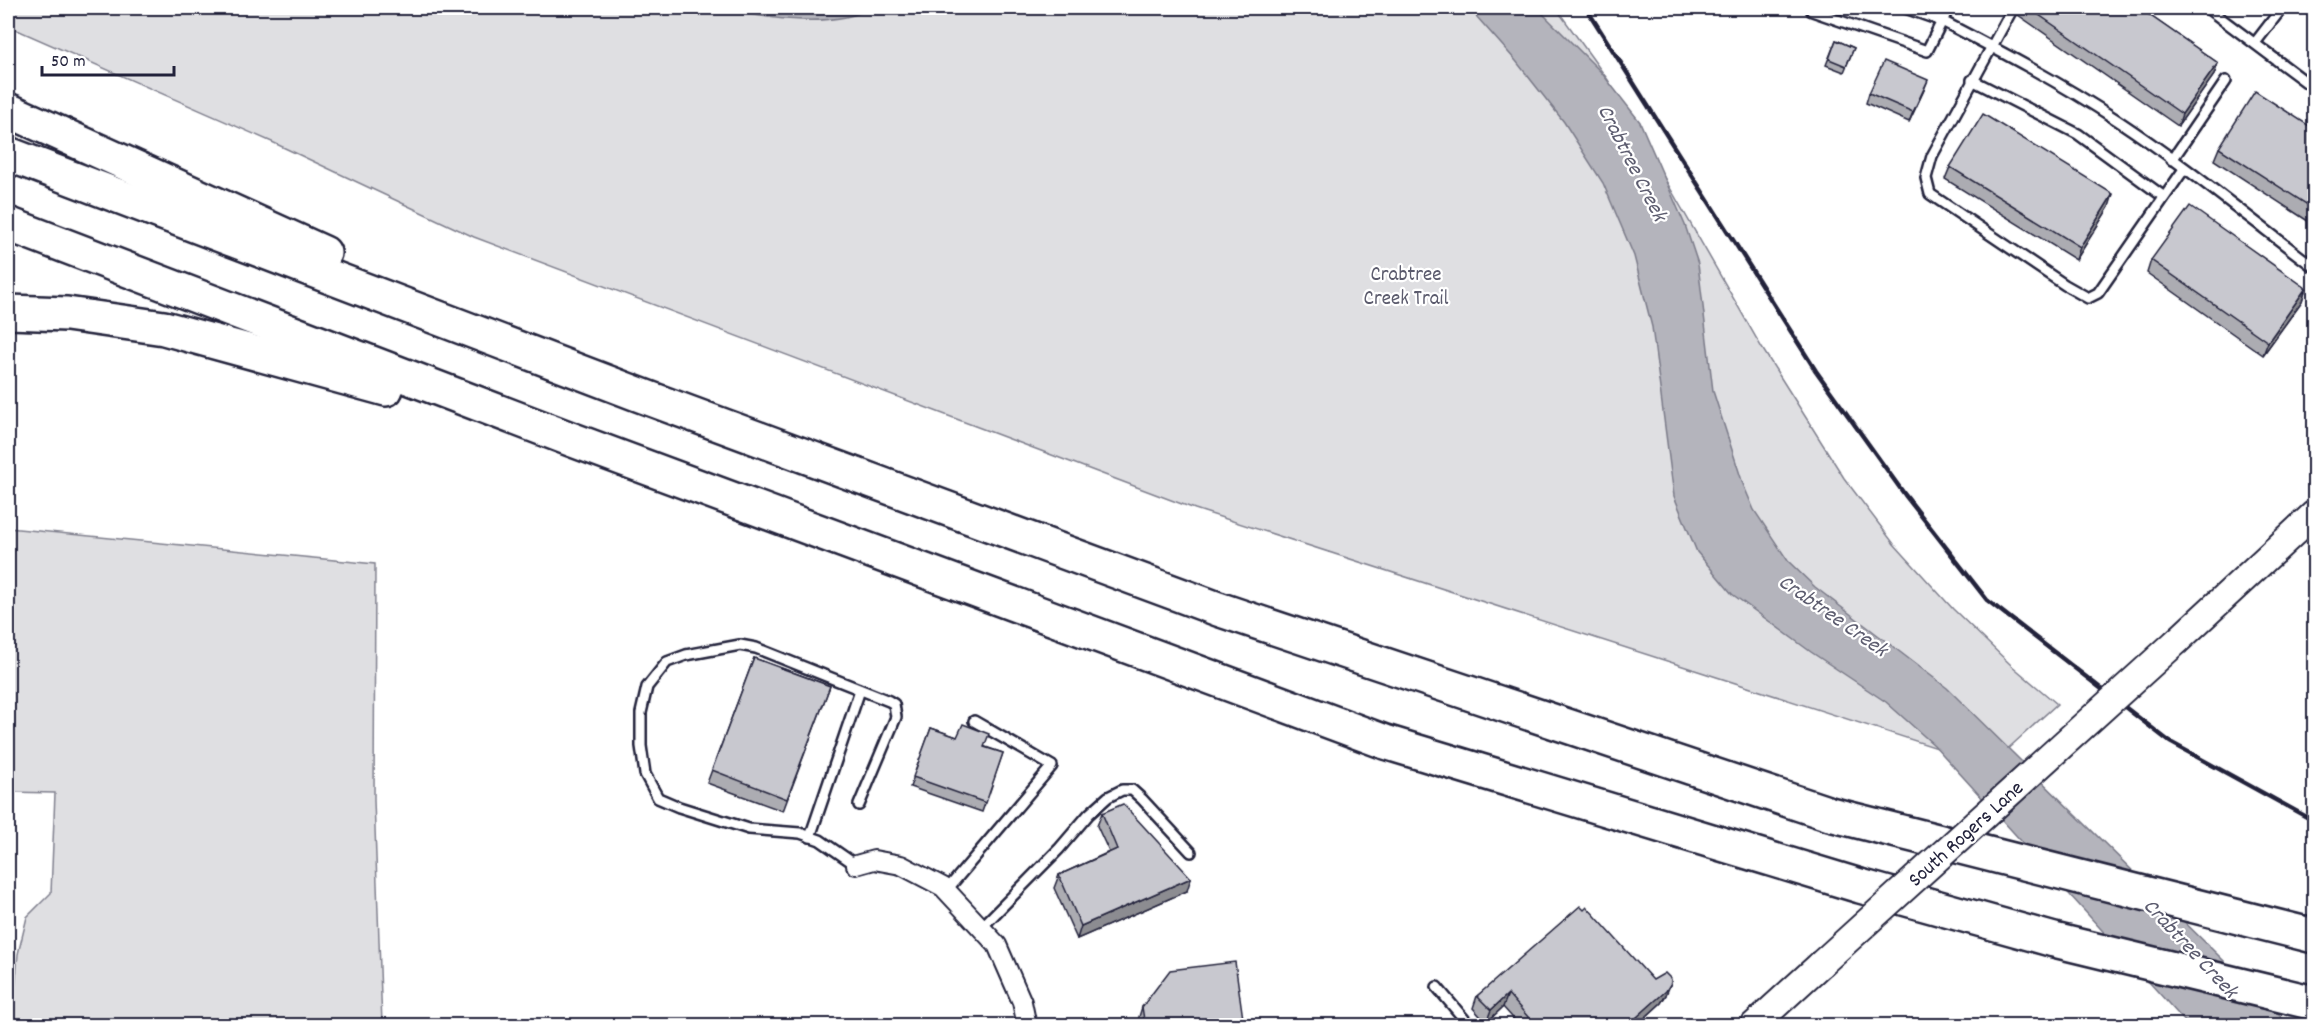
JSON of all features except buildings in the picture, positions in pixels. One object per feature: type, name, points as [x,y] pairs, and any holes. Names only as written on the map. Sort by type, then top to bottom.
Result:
[{"type":"highway","points":[[8,110],[635,393]]},
{"type":"highway","points":[[8,154],[635,393],[1218,609],[1830,814],[2314,936]]},
{"type":"highway","points":[[8,224],[573,440],[1385,742],[1860,886],[2054,940],[2314,1003]]},
{"type":"highway","points":[[8,312],[67,314],[164,328],[573,440]]},
{"type":"street","name":"South Rogers Lane","points":[[1753,1026],[2314,514]]},
{"type":"street","points":[[856,865],[874,860],[901,865],[943,887],[998,945],[1023,1002],[1027,1026]]},
{"type":"lane","points":[[1812,8],[1812,11],[1927,51],[1949,8]]},
{"type":"lane","points":[[1905,8],[1942,21],[2039,71],[2118,121],[2314,267]]},
{"type":"lane","points":[[2013,8],[1990,46],[1932,156],[1926,178],[1930,194],[2088,298],[2098,293],[2184,169]]},
{"type":"lane","points":[[2207,8],[2314,88]]},
{"type":"lane","points":[[2255,43],[2282,8]]},
{"type":"lane","points":[[1972,80],[2078,134],[2164,197]]},
{"type":"lane","points":[[2172,160],[2226,81]]},
{"type":"lane","points":[[856,865],[820,840],[800,833],[749,829],[658,798],[645,774],[641,746],[640,713],[647,687],[667,662],[686,655],[740,645],[756,648],[894,704],[896,717],[859,805]]},
{"type":"lane","points":[[810,837],[860,690]]},
{"type":"lane","points":[[946,891],[1052,766],[974,721]]},
{"type":"lane","points":[[981,928],[1059,849],[1089,814],[1108,796],[1122,790],[1132,790],[1143,799],[1191,852]]},
{"type":"lane","points":[[1437,987],[1470,1026]]},
{"type":"green space","name":"Crabtree Creek Trail","points":[[8,8],[1556,8],[1608,80],[1762,348],[1844,478],[1894,544],[1953,609],[2011,665],[2057,704],[1990,765],[1195,509],[474,237],[272,142],[8,26]]},
{"type":"green space","points":[[8,528],[375,564],[374,800],[382,1025],[12,1025],[18,954],[27,917],[51,893],[55,793],[8,792]]},
{"type":"water","points":[[720,8],[871,8],[855,15],[836,19],[796,20]]},
{"type":"water","name":"Crabtree Creek","points":[[1469,8],[1537,8],[1601,72],[1640,122],[1685,225],[1698,264],[1713,391],[1743,484],[1754,510],[1788,561],[1815,587],[1947,688],[2289,1025],[2188,1025],[1934,745],[1886,702],[1811,652],[1732,594],[1697,552],[1674,496],[1652,327],[1634,256],[1603,183],[1564,122],[1516,61]]},
{"type":"railway","points":[[1586,8],[1816,371],[1905,495],[1987,600],[2170,742],[2314,821]]}]
